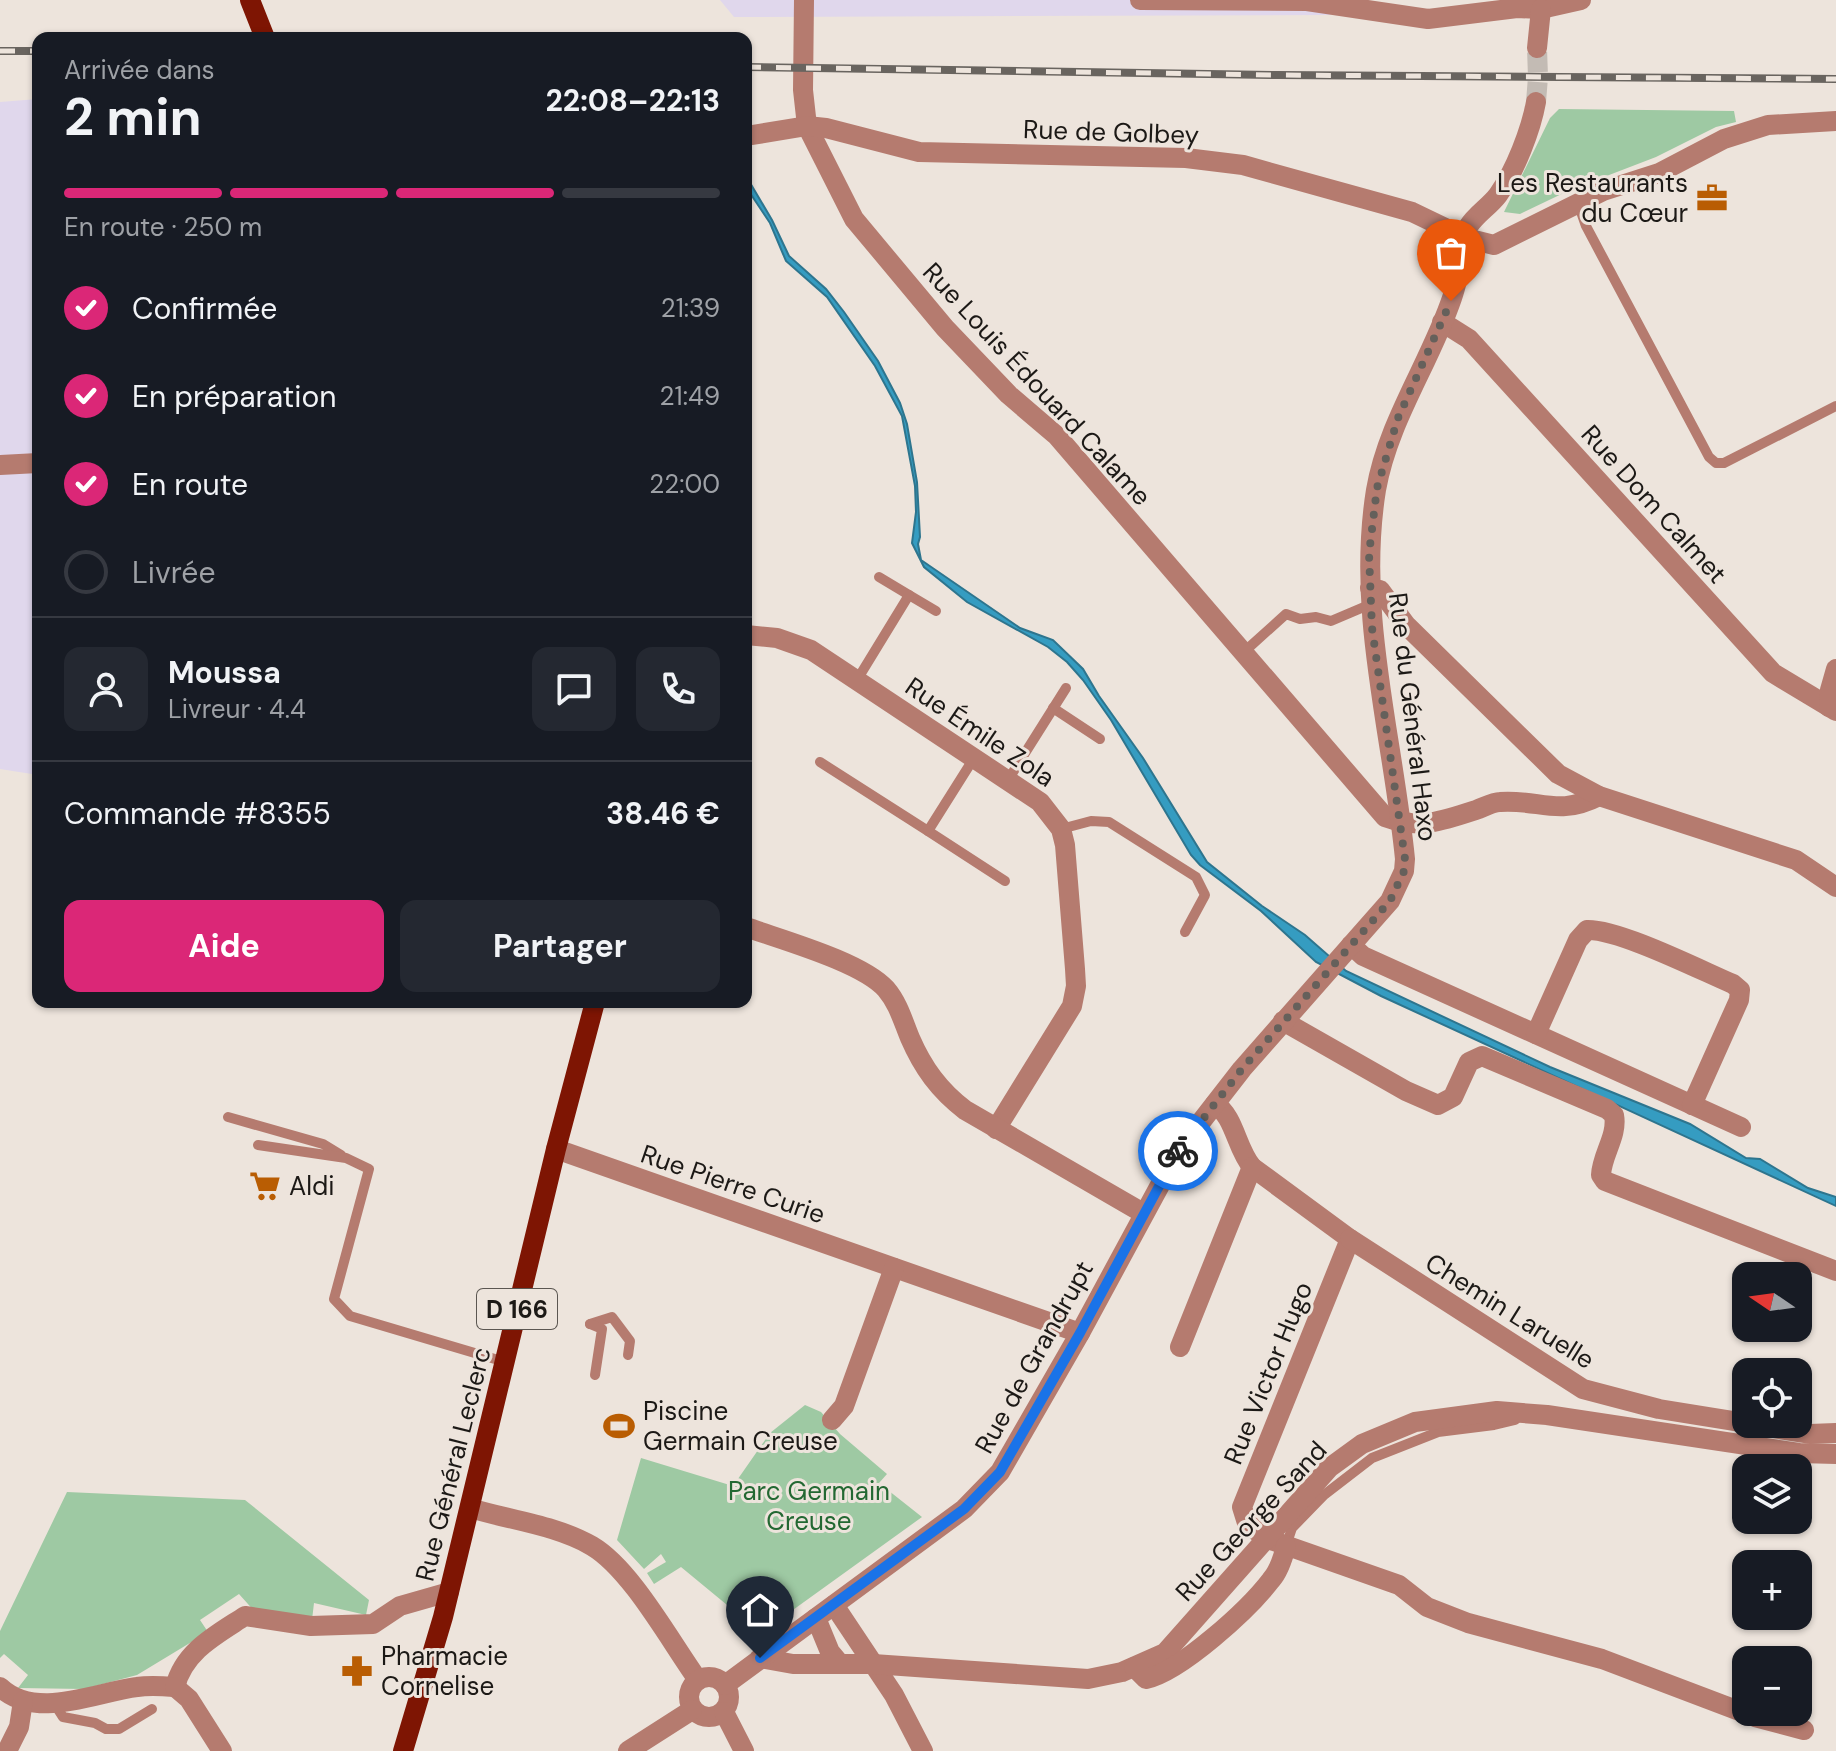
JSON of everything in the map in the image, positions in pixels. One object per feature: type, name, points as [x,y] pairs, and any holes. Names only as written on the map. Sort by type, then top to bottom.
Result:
[{"type":"main road","points":[[250,0],[263,32]]},
{"type":"main road","name":"Rue Général Leclerc","points":[[403,1751],[449,1592],[556,1149],[593,1008]]},
{"type":"street","name":"Rue Louis Édouard Calame","points":[[804,0],[803,90],[807,126],[854,219],[945,328],[1009,395],[1057,436],[1385,817],[1401,823]]},
{"type":"street","points":[[1140,0],[1307,1],[1428,19],[1517,8],[1541,9],[1581,0]]},
{"type":"street","points":[[1537,48],[1541,9]]},
{"type":"street","name":"Rue du Général Haxo","points":[[1331,967],[1390,901],[1404,871],[1401,823],[1372,628],[1369,554],[1377,488],[1398,418],[1453,296],[1473,219],[1499,194],[1528,133],[1536,102]]},
{"type":"street","points":[[1466,238],[1494,245],[1603,191],[1659,173],[1724,139],[1768,125],[1836,121]]},
{"type":"street","name":"Rue de Golbey","points":[[752,135],[807,126],[919,152],[1186,158],[1243,165],[1412,212],[1466,238]]},
{"type":"street","name":"Rue Dom Calmet","points":[[1442,322],[1469,339],[1773,673],[1832,709]]},
{"type":"street","points":[[0,465],[32,463]]},
{"type":"street","points":[[1371,596],[1380,590],[1406,625],[1558,774],[1599,796],[1796,860],[1836,887]]},
{"type":"street","name":"Rue Émile Zola","points":[[752,636],[795,642],[857,680],[1040,802],[1061,829]]},
{"type":"street","points":[[1832,709],[1830,690],[1836,669]]},
{"type":"street","points":[[1401,823],[1432,825],[1499,802],[1550,807],[1579,806],[1599,796]]},
{"type":"street","points":[[996,1129],[1072,1006],[1075,969],[1061,829]]},
{"type":"street","points":[[752,929],[851,966],[885,988],[901,1012],[926,1072],[945,1095],[996,1129],[1143,1213]]},
{"type":"street","points":[[1536,1034],[1578,940],[1587,930],[1634,942],[1733,984],[1740,990],[1739,1000],[1692,1105]]},
{"type":"street","points":[[1351,945],[1363,956],[1741,1127]]},
{"type":"street","name":"Rue de Grandrupt","points":[[725,1685],[964,1509],[1000,1472],[1179,1150],[1283,1021],[1331,967]]},
{"type":"street","points":[[1283,1021],[1406,1091],[1438,1105],[1453,1097],[1469,1062],[1482,1056],[1607,1109],[1614,1115],[1616,1125],[1601,1167],[1605,1181],[1836,1271]]},
{"type":"street","points":[[1215,1104],[1225,1110],[1242,1154],[1252,1167],[1350,1239]]},
{"type":"street","name":"Rue Pierre Curie","points":[[556,1149],[1080,1333]]},
{"type":"street","points":[[1180,1347],[1252,1167]]},
{"type":"street","name":"Chemin Laruelle","points":[[1350,1239],[1583,1389],[1659,1409],[1732,1421]]},
{"type":"street","name":"Rue Victor Hugo","points":[[1265,1538],[1247,1523],[1242,1507],[1350,1239]]},
{"type":"street","points":[[832,1420],[844,1406],[894,1268]]},
{"type":"street","name":"Rue George Sand","points":[[760,1658],[793,1664],[873,1664],[1088,1679],[1122,1672],[1165,1653],[1329,1468],[1362,1444],[1427,1420],[1497,1411],[1523,1413],[1799,1453],[1836,1454]]},
{"type":"street","name":"Chemin Laruelle","points":[[1812,1434],[1836,1433]]},
{"type":"street","points":[[470,1508],[567,1535],[593,1547],[619,1567],[698,1680]]},
{"type":"street","points":[[1265,1538],[1399,1585],[1427,1607],[1468,1623],[1602,1659],[1755,1717],[1804,1730]]},
{"type":"street","points":[[1134,1667],[1146,1679],[1161,1676],[1221,1630],[1272,1579],[1286,1546]]},
{"type":"street","points":[[175,1687],[179,1671],[190,1656],[245,1616],[311,1626],[373,1624],[400,1606],[449,1592]]},
{"type":"street","points":[[834,1605],[894,1695],[923,1751]]},
{"type":"street","points":[[816,1618],[830,1652],[840,1664]]},
{"type":"street","points":[[713,1677],[725,1685],[729,1699],[724,1712],[711,1718],[692,1710],[688,1697],[698,1680],[713,1677]]},
{"type":"street","points":[[0,1687],[23,1701],[53,1702],[80,1701],[134,1687],[175,1687],[189,1699],[222,1751]]},
{"type":"street","points":[[7,1751],[19,1727],[23,1701]]},
{"type":"street","points":[[628,1751],[692,1710]]},
{"type":"street","points":[[724,1712],[744,1751]]},
{"type":"lane","points":[[1578,203],[1593,240],[1709,457],[1716,463],[1724,463],[1836,406]]},
{"type":"lane","points":[[879,577],[936,611]]},
{"type":"lane","points":[[857,680],[909,595]]},
{"type":"lane","points":[[1245,651],[1286,614],[1300,619],[1316,617],[1331,621],[1371,596]]},
{"type":"lane","points":[[1008,780],[1066,688]]},
{"type":"lane","points":[[1053,708],[1100,739]]},
{"type":"lane","points":[[928,831],[974,758]]},
{"type":"lane","points":[[820,762],[1005,881]]},
{"type":"lane","points":[[1061,829],[1091,821],[1109,822],[1196,877],[1205,895],[1185,932]]},
{"type":"lane","points":[[228,1117],[323,1144],[369,1169],[334,1299],[350,1316],[505,1362]]},
{"type":"lane","points":[[258,1145],[346,1158]]},
{"type":"lane","points":[[595,1375],[602,1329],[590,1324],[612,1317],[630,1341],[628,1355]]},
{"type":"lane","points":[[1286,1546],[1292,1528],[1324,1495],[1372,1458],[1438,1432],[1515,1420],[1523,1413]]},
{"type":"lane","points":[[53,1702],[63,1717],[95,1723],[106,1729],[119,1729],[152,1709]]},
{"type":"shaded area","points":[[720,0],[1328,0],[1331,15],[734,17]]},
{"type":"shaded area","points":[[32,99],[32,774],[0,769],[0,102]]},
{"type":"green space","points":[[1559,109],[1734,111],[1736,122],[1716,127],[1656,157],[1570,190],[1520,214],[1504,212],[1550,118]]},
{"type":"green space","name":"Parc Germain Creuse","points":[[805,1405],[821,1412],[840,1434],[887,1474],[879,1483],[922,1517],[761,1633],[681,1567],[654,1584],[647,1573],[666,1562],[661,1554],[644,1569],[617,1540],[641,1458],[733,1486],[770,1433]]},
{"type":"green space","points":[[67,1492],[245,1500],[369,1600],[366,1615],[314,1603],[312,1620],[256,1613],[239,1594],[200,1620],[208,1632],[137,1675],[84,1689],[18,1688],[28,1675],[4,1654],[0,1658],[0,1631]]},
{"type":"water","points":[[752,186],[789,256],[826,289],[844,312],[878,361],[900,403],[907,424],[917,482],[921,560],[1020,628],[1053,640],[1083,669],[1207,862],[1262,906],[1305,935],[1346,971],[1550,1067],[1690,1124],[1746,1158],[1760,1159],[1808,1188],[1836,1197],[1836,1206],[1381,996],[1316,962],[1261,911],[1200,865],[1191,855],[1111,720],[1067,662],[1048,647],[967,602],[924,567],[912,543],[915,486],[902,416],[875,366],[827,297],[786,261],[770,223],[752,196]]},
{"type":"tunnel","points":[[1536,102],[1537,48]]},
{"type":"railway","points":[[0,51],[32,51]]},
{"type":"railway","points":[[752,67],[1836,79]]},
{"type":"way so far","points":[[1178,1151],[1242,1069],[1390,901],[1404,871],[1401,823],[1372,628],[1369,554],[1377,488],[1398,418],[1451,301]]},
{"type":"place","name":"Les Restaurants du Cœur","points":[[1712,198]]},
{"type":"place","name":"Aldi","points":[[265,1186]]},
{"type":"place","name":"Piscine Germain Creuse","points":[[619,1426]]},
{"type":"place","name":"Pharmacie Cornelise","points":[[357,1671]]},
{"type":"route","points":[[760,1658],[964,1509],[1000,1472],[1032,1420],[1178,1151]]}]
